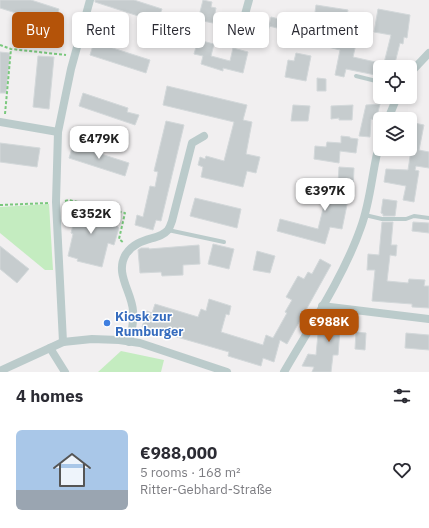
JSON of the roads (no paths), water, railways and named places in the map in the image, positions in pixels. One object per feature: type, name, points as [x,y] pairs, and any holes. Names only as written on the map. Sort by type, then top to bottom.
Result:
[{"type":"street","points":[[63,342],[56,202],[58,132],[74,56],[90,0]]},
{"type":"street","points":[[246,12],[249,0]]},
{"type":"street","points":[[417,66],[429,53]]},
{"type":"street","points":[[2,122],[58,132]]},
{"type":"street","points":[[129,342],[133,328],[133,310],[131,299],[124,281],[123,268],[126,255],[131,248],[138,243],[159,236],[168,230],[175,210],[192,143],[204,136]]},
{"type":"street","points":[[284,372],[353,249],[364,215],[377,156]]},
{"type":"street","points":[[322,306],[429,320]]},
{"type":"street","points":[[0,371],[63,342],[92,339],[140,343],[227,372]]},
{"type":"street","points":[[50,348],[65,372]]},
{"type":"lane","points":[[356,76],[373,80]]},
{"type":"lane","points":[[364,215],[382,219],[406,219],[414,216],[429,218]]},
{"type":"lane","points":[[168,230],[224,242]]},
{"type":"place","name":"Kiosk zur Rumburger","points":[[107,323]]}]
